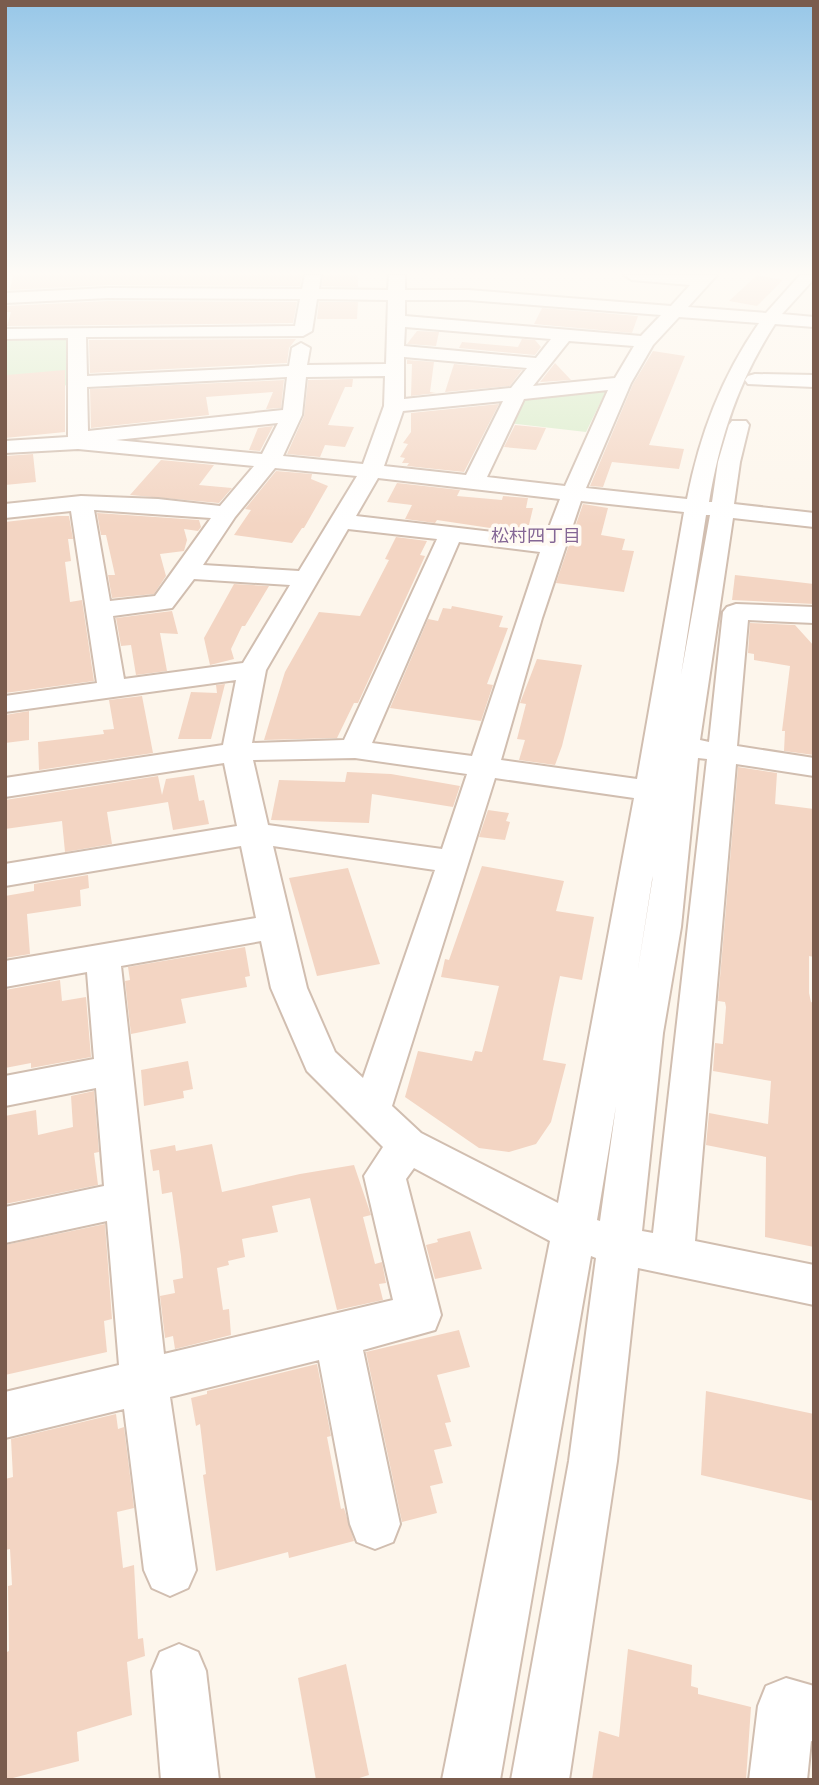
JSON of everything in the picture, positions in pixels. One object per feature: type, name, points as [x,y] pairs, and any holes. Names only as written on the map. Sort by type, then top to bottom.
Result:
[{"type":"street","points":[[78,443],[77,382],[83,358]]},
{"type":"street","points":[[287,358],[299,362]]},
{"type":"street","points":[[99,610],[163,603],[226,513],[269,462],[292,415],[299,358]]},
{"type":"street","points":[[473,483],[517,393],[546,358]]},
{"type":"street","points":[[371,1112],[484,767],[552,546],[571,494],[621,383],[636,358]]},
{"type":"street","points":[[540,1780],[593,1461],[621,1245],[644,1033],[664,927],[684,747],[707,606],[710,509],[718,416],[735,377],[751,358]]},
{"type":"street","points":[[471,1780],[575,1233],[652,791],[676,612],[755,380],[767,358]]},
{"type":"street","points":[[77,382],[299,362],[395,360],[541,364]]},
{"type":"street","points":[[395,360],[394,406],[371,471],[252,670],[236,752],[289,988],[320,1061],[407,1145],[575,1233],[814,1285]]},
{"type":"street","points":[[755,380],[814,381]]},
{"type":"street","points":[[394,406],[621,383]]},
{"type":"street","points":[[78,443],[89,437],[292,415]]},
{"type":"street","points":[[5,447],[78,443],[371,471],[814,520]]},
{"type":"street","points":[[5,511],[81,503],[145,505],[226,513]]},
{"type":"street","points":[[81,503],[112,689]]},
{"type":"street","points":[[342,521],[552,546]]},
{"type":"street","points":[[355,749],[451,534]]},
{"type":"street","points":[[187,570],[304,579]]},
{"type":"street","points":[[707,606],[814,615]]},
{"type":"street","points":[[672,1255],[732,628],[736,612],[743,611]]},
{"type":"street","points":[[5,704],[252,670]]},
{"type":"street","points":[[684,747],[814,766]]},
{"type":"street","points":[[5,788],[236,752],[355,749],[652,791]]},
{"type":"street","points":[[5,875],[254,834],[308,839],[453,862]]},
{"type":"street","points":[[5,974],[274,927]]},
{"type":"street","points":[[103,958],[144,1383],[170,1570]]},
{"type":"street","points":[[5,1091],[114,1070]]},
{"type":"street","points":[[5,1415],[419,1315],[385,1176],[407,1145]]},
{"type":"street","points":[[5,1225],[127,1199]]},
{"type":"street","points":[[337,1334],[375,1524]]},
{"type":"street","points":[[178,1671],[190,1780]]},
{"type":"street","points":[[778,1780],[786,1706],[814,1714]]},
{"type":"green space","points":[[5,358],[71,358],[70,385],[5,391]]},
{"type":"green space","points":[[600,388],[606,391],[586,432],[508,423],[524,397]]},
{"type":"building","points":[[90,358],[288,358],[287,363],[90,373]]},
{"type":"building","points":[[649,358],[684,358],[649,445],[684,449],[679,469],[612,462],[603,487],[590,486],[633,384]]},
{"type":"building","points":[[407,360],[434,362],[430,392],[436,393],[411,396],[412,364],[407,364]]},
{"type":"building","points":[[555,363],[571,380],[540,382]]},
{"type":"building","points":[[454,364],[522,370],[510,386],[445,392]]},
{"type":"building","points":[[65,370],[65,432],[5,438],[7,375]]},
{"type":"building","points":[[353,379],[352,387],[345,387],[328,425],[354,427],[345,447],[325,445],[320,457],[287,454],[304,416],[308,380]]},
{"type":"building","points":[[284,380],[281,408],[266,409],[273,392],[206,397],[209,415],[91,428],[90,389]]},
{"type":"building","points":[[499,404],[464,472],[407,466],[409,463],[402,463],[405,458],[400,457],[408,444],[403,443],[411,432],[411,413]]},
{"type":"building","points":[[515,425],[546,428],[536,450],[504,447]]},
{"type":"building","points":[[273,426],[260,451],[249,450],[258,428]]},
{"type":"building","points":[[33,454],[36,482],[5,485],[5,456]]},
{"type":"building","points":[[161,460],[214,465],[199,485],[232,488],[219,503],[130,495]]},
{"type":"building","points":[[276,471],[312,474],[311,479],[328,486],[304,528],[292,543],[234,535],[251,510],[245,509]]},
{"type":"building","points":[[397,483],[460,490],[457,496],[502,500],[503,496],[528,498],[526,508],[533,508],[528,529],[517,528],[516,532],[437,520],[435,523],[405,519],[412,505],[387,502]]},
{"type":"building","points":[[583,504],[608,508],[601,535],[625,539],[622,550],[634,551],[624,592],[556,583]]},
{"type":"building","points":[[97,513],[199,520],[201,527],[198,531],[184,529],[187,540],[184,551],[160,554],[166,576],[154,594],[112,598],[108,575],[115,575],[106,535],[101,535]]},
{"type":"building","points":[[69,516],[73,539],[68,539],[71,561],[65,562],[70,602],[82,600],[94,681],[5,693],[5,522]]},
{"type":"building","points":[[396,537],[427,541],[420,555],[425,556],[358,703],[354,703],[337,738],[264,740],[285,672],[319,612],[360,616],[389,560],[385,559]]},
{"type":"building","points":[[735,575],[814,584],[814,604],[732,600]]},
{"type":"building","points":[[234,584],[269,586],[245,626],[242,626],[231,649],[234,659],[210,665],[204,638]]},
{"type":"building","points":[[452,606],[503,616],[499,627],[508,628],[487,684],[493,685],[481,721],[390,708],[428,619],[438,621],[443,608],[451,609]]},
{"type":"building","points":[[172,611],[178,634],[160,633],[167,671],[136,675],[131,645],[121,646],[116,618]]},
{"type":"building","points":[[750,623],[795,625],[814,646],[814,755],[784,751],[785,731],[782,731],[790,666],[754,660],[754,654],[748,653]]},
{"type":"building","points":[[537,659],[582,665],[555,765],[519,760],[525,740],[517,739],[526,704],[520,703]]},
{"type":"building","points":[[225,684],[211,739],[178,739],[191,692],[217,693],[216,685]]},
{"type":"building","points":[[142,696],[153,753],[39,770],[38,742],[104,734],[103,730],[114,729],[109,700]]},
{"type":"building","points":[[29,711],[29,740],[5,743],[5,715]]},
{"type":"building","points":[[738,767],[777,773],[775,804],[814,809],[814,957],[809,956],[809,993],[811,1002],[814,1003],[814,1247],[765,1237],[766,1157],[706,1145],[709,1113],[768,1124],[771,1081],[713,1071],[715,1043],[723,1044],[726,1007],[725,1002],[718,1001]]},
{"type":"building","points":[[347,772],[391,774],[460,786],[453,807],[372,794],[369,823],[271,820],[279,780],[345,782]]},
{"type":"building","points":[[194,775],[199,801],[204,800],[209,824],[173,830],[168,802],[107,812],[112,844],[65,852],[62,821],[5,829],[5,800],[158,776],[162,795],[166,779]]},
{"type":"building","points":[[488,810],[509,813],[506,821],[510,822],[505,840],[479,837]]},
{"type":"building","points":[[482,866],[564,881],[556,911],[594,917],[582,980],[560,976],[553,1009],[543,1060],[566,1064],[551,1122],[536,1144],[509,1152],[479,1148],[405,1097],[418,1051],[472,1061],[475,1051],[482,1052],[499,986],[441,977],[445,959],[449,960]]},
{"type":"building","points":[[348,868],[380,964],[317,976],[289,878]]},
{"type":"building","points":[[88,875],[89,888],[80,890],[81,906],[27,914],[30,954],[5,958],[5,896],[34,891],[34,884]]},
{"type":"building","points":[[245,947],[250,976],[245,977],[247,987],[181,999],[186,1023],[131,1034],[125,981],[130,980],[128,967]]},
{"type":"building","points":[[60,980],[62,1001],[86,997],[91,1057],[31,1068],[31,1063],[5,1068],[5,990]]},
{"type":"building","points":[[188,1061],[193,1089],[183,1091],[184,1098],[144,1106],[141,1070]]},
{"type":"building","points":[[94,1091],[99,1152],[94,1153],[98,1185],[5,1204],[5,1116],[36,1110],[38,1135],[73,1127],[71,1096]]},
{"type":"building","points":[[212,1144],[222,1192],[354,1165],[371,1215],[363,1217],[375,1264],[382,1262],[386,1283],[379,1284],[383,1300],[337,1310],[310,1198],[272,1206],[278,1232],[242,1239],[245,1257],[228,1261],[229,1265],[217,1268],[223,1310],[229,1309],[231,1335],[175,1349],[173,1336],[165,1338],[160,1296],[175,1293],[173,1280],[183,1278],[181,1256],[172,1192],[162,1194],[159,1170],[153,1171],[150,1150],[175,1145],[176,1151]]},
{"type":"building","points":[[105,1224],[112,1319],[104,1321],[107,1352],[5,1375],[5,1245]]},
{"type":"building","points":[[470,1231],[482,1269],[435,1279],[426,1245],[438,1242],[437,1239]]},
{"type":"building","points":[[459,1330],[470,1367],[437,1375],[451,1422],[445,1423],[452,1446],[434,1450],[443,1483],[430,1486],[437,1513],[402,1522],[366,1352]]},
{"type":"building","points":[[317,1364],[341,1509],[344,1508],[354,1541],[289,1558],[288,1552],[216,1571],[203,1475],[206,1474],[200,1424],[196,1426],[191,1398],[207,1394],[207,1391]]},
{"type":"building","points":[[706,1391],[814,1414],[814,1501],[701,1475]]},
{"type":"building","points":[[116,1414],[118,1429],[124,1427],[134,1508],[117,1512],[123,1568],[134,1565],[138,1639],[143,1638],[145,1656],[127,1662],[132,1715],[77,1732],[79,1761],[5,1780],[5,1653],[9,1651],[8,1586],[12,1585],[10,1549],[5,1550],[5,1479],[13,1477],[11,1439]]},
{"type":"building","points":[[628,1649],[692,1665],[691,1686],[698,1688],[698,1694],[751,1707],[746,1780],[592,1780],[599,1731],[619,1737]]},
{"type":"building","points":[[346,1664],[369,1775],[353,1780],[316,1780],[298,1678]]},
{"type":"district","name":"松村四丁目","points":[[536,536]]}]
